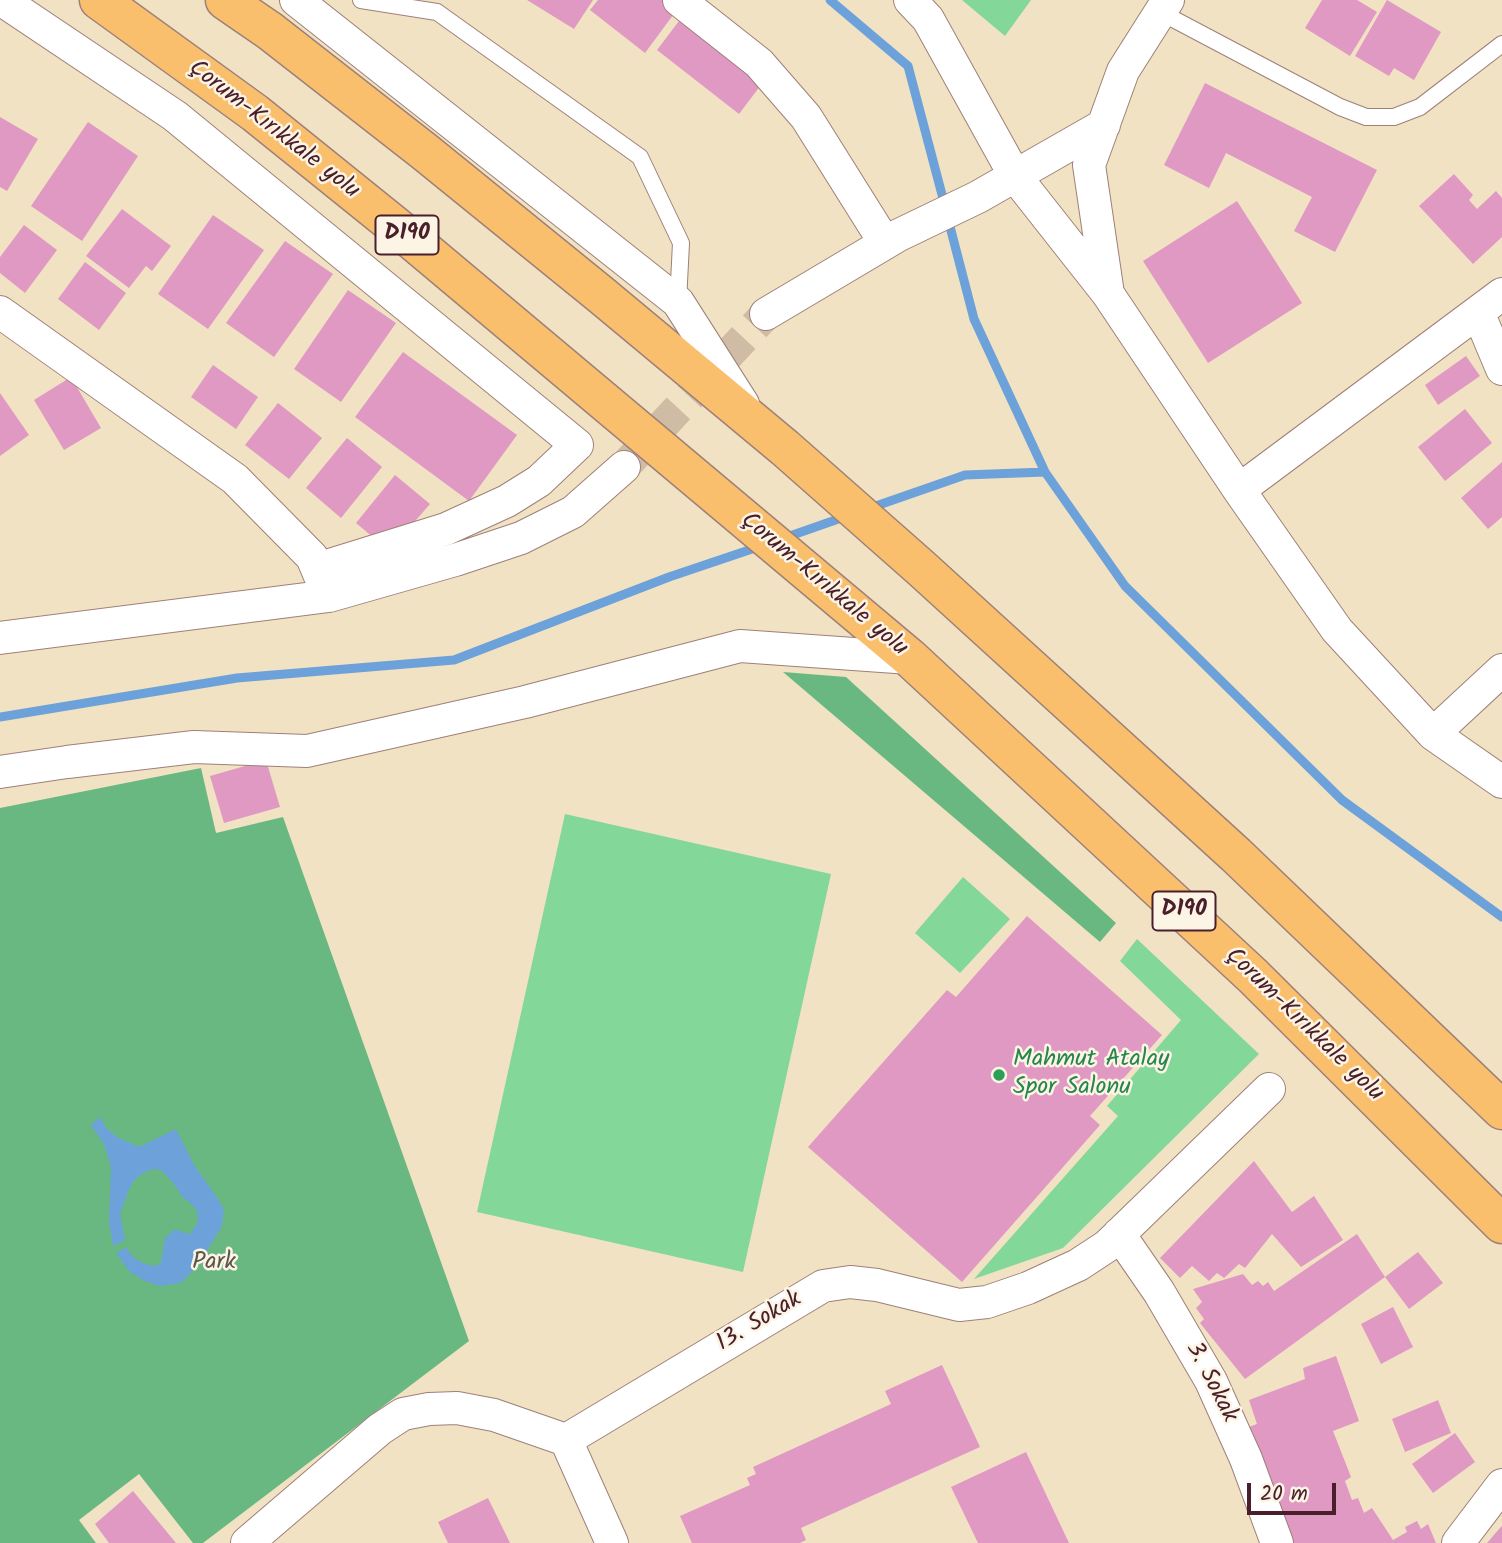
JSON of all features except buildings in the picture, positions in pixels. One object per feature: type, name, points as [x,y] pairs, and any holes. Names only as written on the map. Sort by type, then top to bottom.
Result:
[{"type":"highway","name":"Çorum-Kırıkkale yolu","points":[[99,0],[255,113],[910,658],[1253,976],[1502,1224]]},
{"type":"highway","points":[[225,0],[270,31],[425,152],[785,448],[1236,855],[1502,1110]]},
{"type":"street","points":[[2,0],[175,116],[576,445],[539,481],[507,501],[323,582]]},
{"type":"street","points":[[296,0],[678,302],[755,423]]},
{"type":"street","points":[[680,0],[759,63],[806,117],[892,239]]},
{"type":"street","points":[[910,0],[928,19],[1014,176],[1108,294],[1239,490],[1337,630],[1433,733],[1502,782]]},
{"type":"street","points":[[1108,294],[1089,165],[1123,71],[1164,6]]},
{"type":"street","points":[[766,314],[892,239],[978,197],[1104,125]]},
{"type":"street","points":[[1239,490],[1490,303],[1502,369]]},
{"type":"street","points":[[7,327],[236,479],[312,557],[323,582]]},
{"type":"street","points":[[0,638],[456,560],[521,538],[573,512],[624,467]]},
{"type":"street","points":[[0,772],[194,747],[307,751],[525,702],[740,646],[910,658]]},
{"type":"street","points":[[1433,733],[1502,670]]},
{"type":"street","name":"13. Sokak","points":[[566,1440],[823,1286],[850,1282],[877,1285],[959,1305],[987,1302],[1028,1288],[1078,1265],[1107,1246],[1269,1089]]},
{"type":"street","name":"3. Sokak","points":[[1119,1234],[1159,1292],[1211,1381],[1230,1422],[1277,1543]]},
{"type":"street","points":[[247,1543],[380,1429],[403,1414],[457,1408],[494,1415],[566,1440],[612,1543]]},
{"type":"street","points":[[1458,1543],[1502,1485]]},
{"type":"lane","points":[[361,0],[438,12],[640,157],[681,243],[678,302]]},
{"type":"lane","points":[[1164,6],[1340,107],[1366,117],[1394,117],[1420,107],[1502,44]]},
{"type":"green space","points":[[962,0],[1031,0],[1005,36]]},
{"type":"green space","points":[[783,672],[846,677],[1116,923],[1100,942]]},
{"type":"green space","name":"Park","points":[[201,768],[216,833],[283,817],[469,1341],[203,1543],[193,1543],[139,1474],[79,1520],[96,1543],[0,1543],[0,808]]},
{"type":"green space","points":[[565,814],[831,874],[743,1272],[477,1212]]},
{"type":"green space","points":[[963,877],[1010,919],[960,973],[915,933]]},
{"type":"green space","points":[[1137,939],[1259,1054],[1063,1248],[974,1279],[1118,1116],[1107,1106],[1181,1020],[1120,961]]},
{"type":"water","points":[[100,1117],[107,1129],[117,1137],[139,1147],[176,1129],[194,1165],[224,1210],[222,1226],[199,1264],[181,1283],[160,1286],[145,1281],[130,1272],[116,1253],[127,1247],[130,1254],[140,1262],[158,1265],[161,1262],[165,1238],[175,1229],[191,1233],[198,1222],[197,1210],[183,1198],[161,1170],[145,1172],[136,1178],[129,1189],[120,1214],[125,1240],[113,1246],[109,1222],[111,1167],[104,1144],[91,1125]]},
{"type":"waterway","points":[[830,0],[908,66],[945,206]]},
{"type":"waterway","points":[[948,219],[974,319],[1045,472],[1125,586],[1342,800],[1502,917]]},
{"type":"waterway","points":[[870,508],[965,475],[1045,472]]},
{"type":"waterway","points":[[784,538],[847,516]]},
{"type":"waterway","points":[[0,717],[237,678],[454,660],[669,577],[761,546]]},
{"type":"tunnel","points":[[624,467],[766,314]]},
{"type":"place","name":"Mahmut Atalay Spor Salonu","points":[[999,1075]]}]
